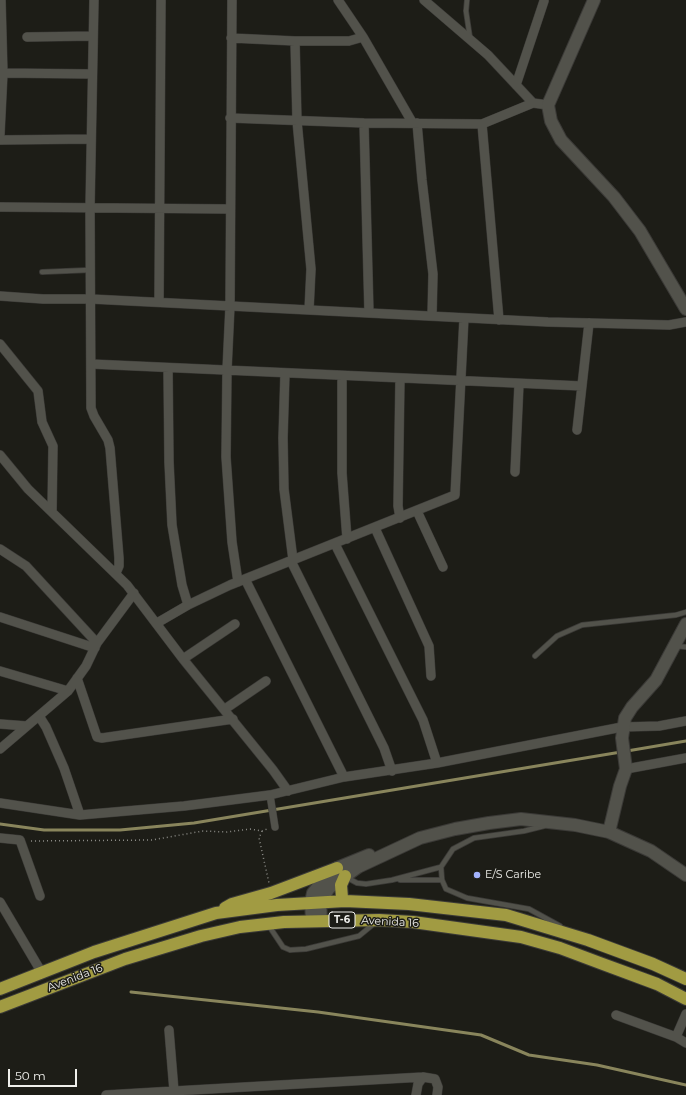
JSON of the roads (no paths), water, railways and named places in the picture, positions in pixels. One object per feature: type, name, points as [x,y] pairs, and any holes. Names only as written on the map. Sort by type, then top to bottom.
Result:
[{"type":"highway","name":"T-6","points":[[216,913],[232,904],[340,872]]},
{"type":"highway","points":[[340,872],[342,898],[345,901]]},
{"type":"highway","name":"Avenida 16","points":[[0,989],[94,952],[216,913],[316,902],[345,901],[409,904],[506,915],[576,936],[653,964],[686,979]]},
{"type":"highway","name":"Avenida 16","points":[[0,1007],[125,958],[162,946],[240,927],[316,920],[379,920],[413,922],[521,937],[560,948],[658,984],[686,999]]},
{"type":"street","points":[[0,134],[3,73],[2,0]]},
{"type":"street","points":[[94,0],[90,208],[91,408],[108,440],[110,448],[120,558],[116,573]]},
{"type":"street","points":[[158,302],[161,0]]},
{"type":"street","points":[[232,0],[230,118],[230,306],[227,370],[226,457],[232,542],[241,581],[344,778]]},
{"type":"street","points":[[338,0],[414,122],[433,274],[432,316]]},
{"type":"street","points":[[424,0],[488,55],[533,103],[548,106]]},
{"type":"street","points":[[594,0],[548,106],[555,130],[561,140],[614,197],[640,231],[685,304]]},
{"type":"street","points":[[516,84],[544,1]]},
{"type":"street","points":[[27,37],[93,36]]},
{"type":"street","points":[[231,38],[295,41],[349,41],[363,38]]},
{"type":"street","points":[[295,41],[297,121],[310,269],[309,310]]},
{"type":"street","points":[[3,73],[92,74]]},
{"type":"street","points":[[230,118],[364,123],[414,122],[482,124],[520,110],[533,103]]},
{"type":"street","points":[[364,123],[369,313]]},
{"type":"street","points":[[482,124],[499,320]]},
{"type":"street","points":[[0,140],[91,139]]},
{"type":"street","points":[[0,207],[230,209]]},
{"type":"street","points":[[0,296],[43,299],[91,299],[158,302],[499,320],[669,325],[686,322]]},
{"type":"street","points":[[157,623],[188,605],[241,581],[455,495],[464,318]]},
{"type":"street","points":[[577,430],[588,323]]},
{"type":"street","points":[[0,344],[38,391],[42,422],[53,446],[52,511]]},
{"type":"street","points":[[91,364],[582,386]]},
{"type":"street","points":[[168,368],[169,462],[172,525],[182,585],[188,605]]},
{"type":"street","points":[[285,373],[283,438],[284,489],[292,560],[384,748],[392,771]]},
{"type":"street","points":[[342,376],[342,474],[347,539]]},
{"type":"street","points":[[400,378],[398,506],[400,518]]},
{"type":"street","points":[[515,472],[519,384]]},
{"type":"street","points":[[0,455],[28,489],[116,573],[157,623],[183,659],[233,719],[288,791]]},
{"type":"street","points":[[417,511],[443,567]]},
{"type":"street","points":[[375,528],[430,646],[431,676]]},
{"type":"street","points":[[335,544],[423,720],[436,763]]},
{"type":"street","points":[[0,549],[26,566],[96,645]]},
{"type":"street","points":[[0,749],[68,691],[96,645],[134,594]]},
{"type":"street","points":[[0,617],[96,645]]},
{"type":"street","points":[[183,659],[235,624]]},
{"type":"street","points":[[609,832],[625,766],[622,732],[624,718],[656,680],[681,646],[686,624]]},
{"type":"street","points":[[0,671],[68,691]]},
{"type":"street","points":[[77,678],[97,737],[102,738],[233,719]]},
{"type":"street","points":[[224,709],[266,681]]},
{"type":"street","points":[[39,716],[46,727],[64,768],[80,815]]},
{"type":"street","points":[[0,803],[80,815],[134,812],[270,795],[344,778],[686,721]]},
{"type":"street","points":[[0,724],[27,726]]},
{"type":"street","points":[[625,766],[686,758]]},
{"type":"street","points":[[270,795],[275,827]]},
{"type":"street","points":[[316,920],[316,902],[340,872],[358,867],[420,838],[455,829],[488,823],[521,819],[609,832],[651,851],[686,875]]},
{"type":"street","points":[[0,838],[20,840],[40,896]]},
{"type":"street","points":[[0,902],[42,972]]},
{"type":"street","points":[[676,1037],[686,1014]]},
{"type":"street","points":[[616,1015],[676,1037],[686,1043]]},
{"type":"street","points":[[169,1030],[175,1093]]},
{"type":"street","points":[[416,1095],[418,1084],[423,1077]]},
{"type":"street","points":[[106,1095],[175,1093],[423,1077],[435,1079],[438,1087],[437,1095]]},
{"type":"lane","points":[[467,0],[466,11],[470,40]]},
{"type":"lane","points":[[42,272],[90,270]]},
{"type":"lane","points":[[535,656],[556,636],[582,625],[676,615],[686,612]]},
{"type":"lane","points":[[553,823],[524,831],[474,838],[453,849],[441,867],[442,880],[446,889],[467,898],[529,909],[576,936]]},
{"type":"lane","points":[[340,872],[357,883],[366,884],[392,880],[441,867]]},
{"type":"lane","points":[[392,880],[442,880]]},
{"type":"lane","points":[[268,924],[283,947],[290,950],[306,949],[359,936],[379,920]]},
{"type":"waterway","points":[[627,751],[686,741]]},
{"type":"waterway","points":[[0,824],[44,830],[120,830],[194,823],[621,752]]},
{"type":"waterway","points":[[131,992],[318,1012],[481,1035],[529,1055],[597,1065],[686,1085]]},
{"type":"place","name":"E/S Caribe","points":[[477,875]]}]
